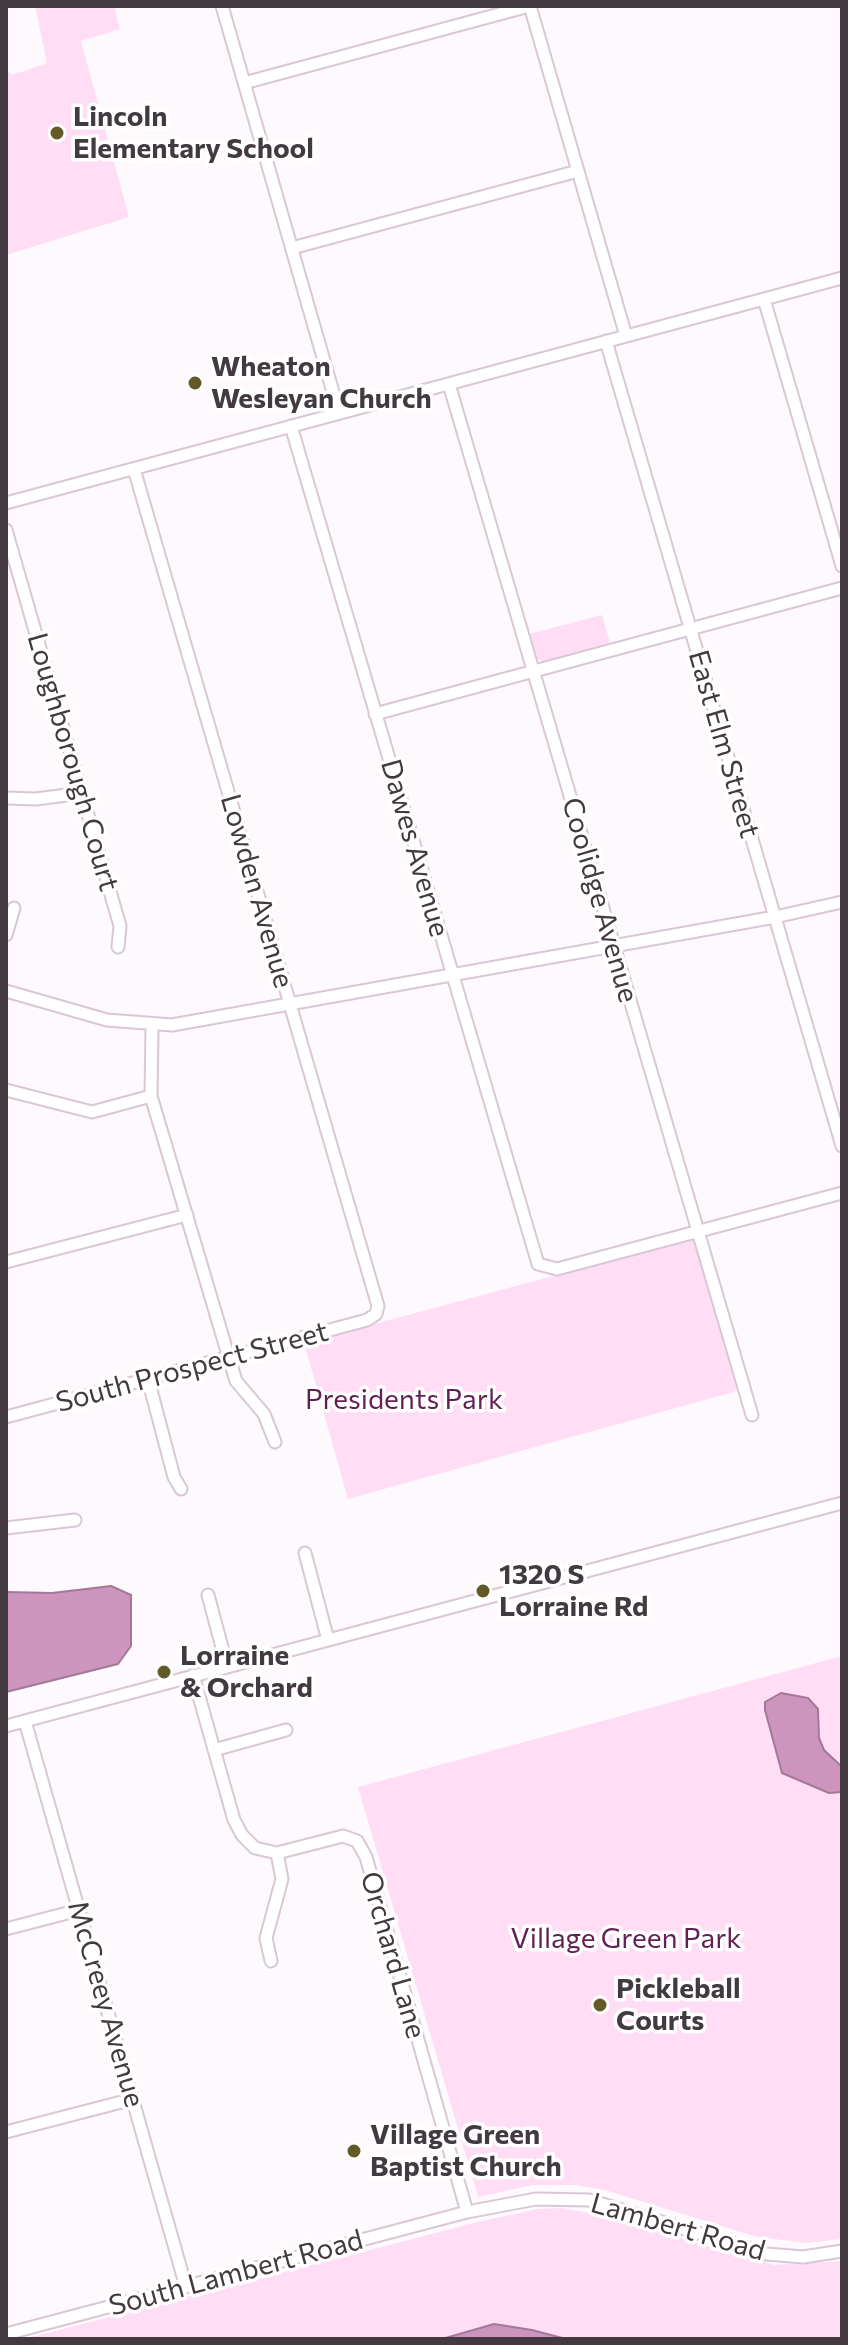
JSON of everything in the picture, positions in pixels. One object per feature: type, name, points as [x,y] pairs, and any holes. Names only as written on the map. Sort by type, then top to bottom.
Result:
[{"type":"street","points":[[222,6],[339,413]]},
{"type":"street","points":[[244,83],[530,6],[626,336]]},
{"type":"street","points":[[292,248],[578,171]]},
{"type":"street","points":[[6,503],[842,278]]},
{"type":"street","points":[[764,299],[842,566]]},
{"type":"street","name":"East Elm Street","points":[[606,341],[842,1146]]},
{"type":"street","name":"Coolidge Avenue","points":[[449,384],[752,1415]]},
{"type":"street","name":"Dawes Avenue","points":[[291,426],[535,1258],[544,1267],[557,1269],[697,1232]]},
{"type":"street","name":"Lowden Avenue","points":[[134,469],[378,1304],[376,1314]]},
{"type":"street","name":"Loughborough Court","points":[[6,530],[120,926],[118,947]]},
{"type":"street","points":[[375,714],[842,588]]},
{"type":"street","points":[[6,798],[36,799],[82,793]]},
{"type":"street","points":[[6,991],[107,1020],[152,1026],[291,1005],[614,947],[842,902]]},
{"type":"street","points":[[6,935],[14,908]]},
{"type":"street","points":[[152,1026],[151,1096],[236,1381],[264,1414],[275,1442]]},
{"type":"street","points":[[6,1090],[92,1112],[151,1096]]},
{"type":"street","points":[[697,1232],[842,1193]]},
{"type":"street","points":[[6,1262],[187,1215]]},
{"type":"street","name":"South Prospect Street","points":[[6,1417],[229,1358],[376,1314]]},
{"type":"street","points":[[148,1379],[174,1477],[181,1489]]},
{"type":"street","points":[[6,1726],[842,1503]]},
{"type":"street","points":[[6,1528],[75,1520]]},
{"type":"street","points":[[305,1553],[328,1640]]},
{"type":"street","points":[[208,1595],[227,1666]]},
{"type":"street","points":[[193,1675],[236,1826],[255,1848],[277,1853],[282,1879],[266,1938],[271,1961]]},
{"type":"street","name":"McCreey Avenue","points":[[25,1721],[186,2287]]},
{"type":"street","points":[[214,1750],[286,1730]]},
{"type":"street","name":"Orchard Lane","points":[[277,1853],[343,1836],[357,1841],[366,1857],[467,2212]]},
{"type":"street","points":[[6,1929],[79,1910]]},
{"type":"street","points":[[6,2132],[133,2099]]},
{"type":"street","name":"Lambert Road","points":[[467,2212],[536,2199],[589,2200],[767,2254],[803,2257],[842,2251]]},
{"type":"street","name":"South Lambert Road","points":[[6,2334],[467,2212]]},
{"type":"green space","name":"Lincoln Elementary School","points":[[35,6],[114,6],[120,29],[81,41],[129,217],[6,255],[6,70],[13,75],[47,63]]},
{"type":"green space","points":[[602,615],[610,643],[547,662],[536,659],[529,634]]},
{"type":"green space","name":"Presidents Park","points":[[694,1238],[737,1391],[348,1499],[304,1343]]},
{"type":"green space","name":"Village Green Park","points":[[842,1656],[842,2239],[807,2243],[757,2237],[605,2190],[575,2185],[533,2185],[478,2197],[358,1787]]},
{"type":"green space","points":[[562,2208],[601,2215],[775,2265],[842,2261],[842,2339],[24,2339],[482,2221],[538,2209]]},
{"type":"shaded area","points":[[111,1586],[131,1595],[131,1646],[118,1664],[6,1692],[6,1592],[52,1593]]},
{"type":"shaded area","points":[[781,1693],[808,1698],[818,1709],[819,1738],[824,1750],[842,1767],[842,1792],[829,1793],[782,1773],[765,1710],[765,1702]]},
{"type":"shaded area","points":[[494,2324],[532,2330],[566,2339],[442,2339]]},
{"type":"place","name":"Lincoln Elementary School","points":[[57,133]]},
{"type":"place","name":"Wheaton Wesleyan Church","points":[[195,383]]},
{"type":"place","name":"1320 S Lorraine Rd","points":[[483,1591]]},
{"type":"place","name":"Lorraine & Orchard","points":[[164,1672]]},
{"type":"place","name":"Pickleball Courts","points":[[600,2005]]},
{"type":"place","name":"Village Green Baptist Church","points":[[354,2151]]}]
